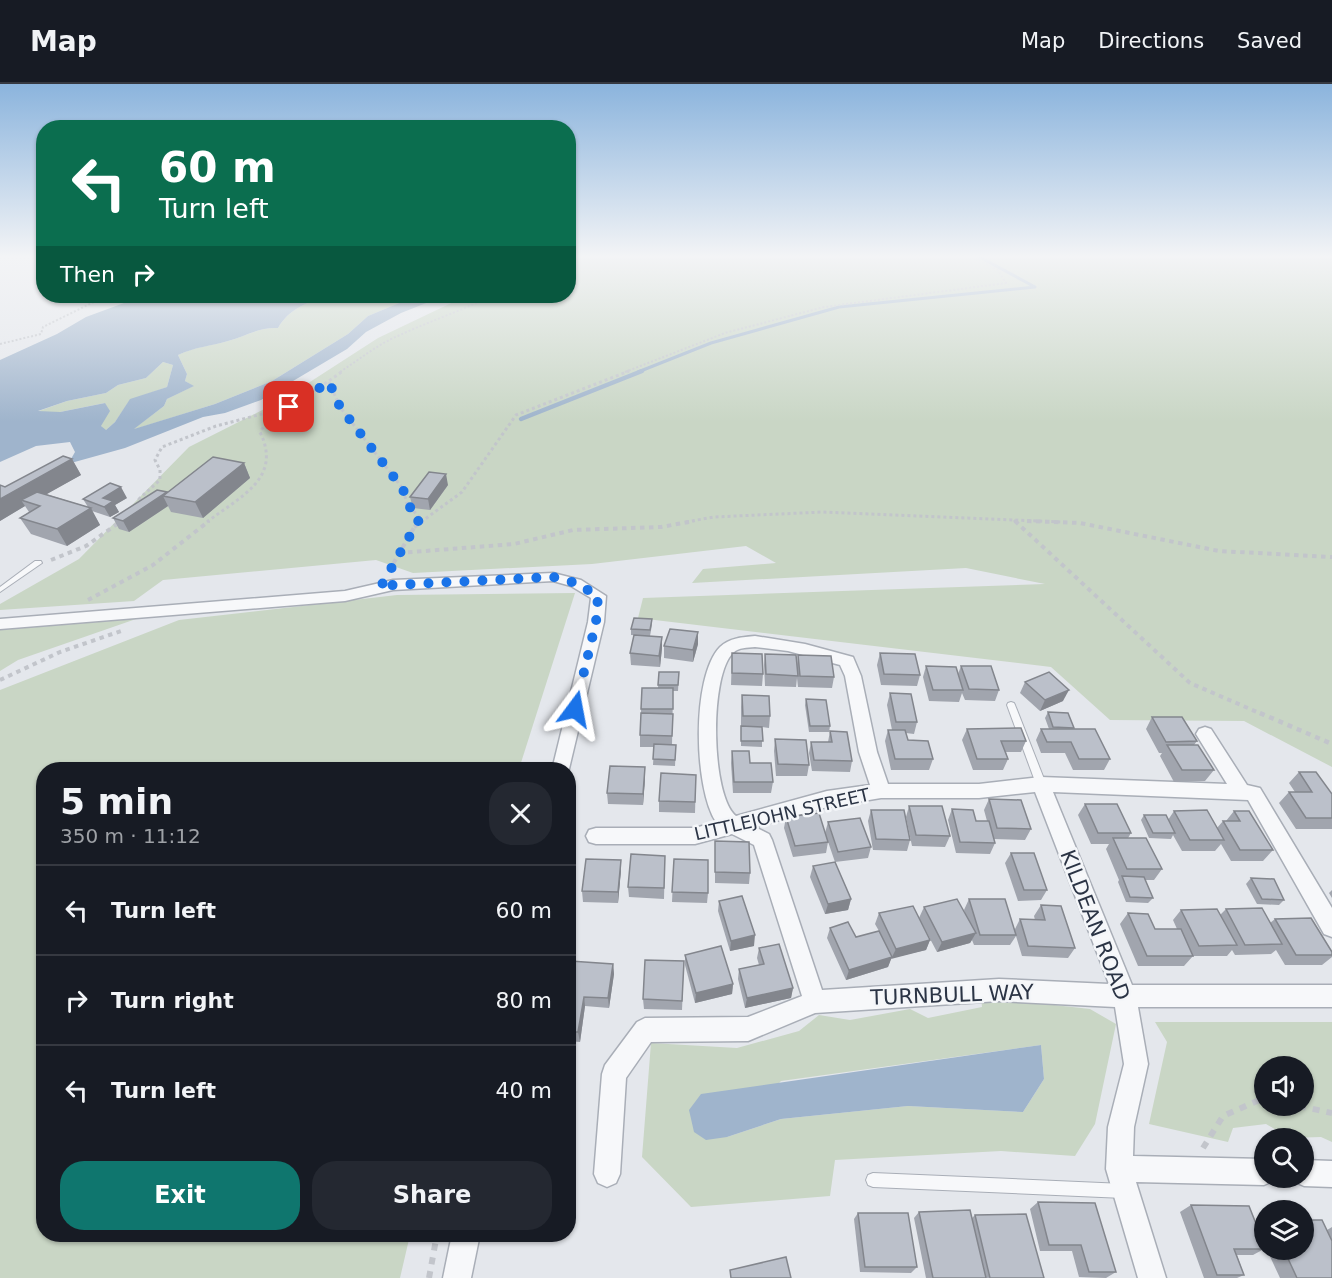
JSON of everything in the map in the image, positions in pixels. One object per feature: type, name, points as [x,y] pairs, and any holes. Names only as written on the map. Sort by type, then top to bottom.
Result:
[{"type":"street","points":[[0,624],[345,596],[393,585],[553,577],[576,583],[598,596],[596,622],[563,762]]},
{"type":"street","points":[[815,1002],[762,840],[720,813],[712,780],[708,693],[722,654],[732,646],[744,642],[770,643],[821,652],[847,661],[853,676],[868,752],[880,791]]},
{"type":"street","points":[[1205,734],[1242,793],[1253,793],[1332,927]]},
{"type":"street","name":"LITTLEJOHN STREET","points":[[596,836],[695,836],[827,799],[880,791],[979,791],[1041,784],[1242,793]]},
{"type":"street","name":"KILDEAN ROAD","points":[[1041,784],[1125,996],[1136,1064],[1121,1127],[1122,1180],[1152,1278]]},
{"type":"street","name":"TURNBULL WAY","points":[[607,1174],[614,1074],[645,1030],[748,1029],[815,1002],[999,990],[1125,996],[1332,996]]},
{"type":"street","points":[[1122,1180],[1209,1171],[1254,1172]]},
{"type":"street","points":[[1314,1173],[1332,1174]]},
{"type":"street","points":[[457,1278],[464,1242]]},
{"type":"lane","points":[[0,590],[38,563]]},
{"type":"lane","points":[[1011,705],[1041,784]]},
{"type":"lane","points":[[873,1180],[1122,1180]]},
{"type":"path","points":[[0,344],[41,334],[43,327],[76,311]]},
{"type":"path","points":[[87,601],[153,565],[260,480],[269,460],[267,447],[260,432],[289,407],[329,382],[375,348],[399,335],[460,311]]},
{"type":"path","points":[[414,527],[462,492],[516,415],[725,333],[810,311]]},
{"type":"path","points":[[329,382],[340,407],[403,489],[407,504],[420,518]]},
{"type":"path","points":[[134,511],[142,505],[140,499],[160,480],[160,470],[154,460],[162,447],[216,426],[289,407]]},
{"type":"path","points":[[380,588],[423,512]]},
{"type":"path","points":[[399,554],[514,544],[573,530],[662,527],[714,517],[823,512],[1080,523],[1219,551],[1332,557]]},
{"type":"path","points":[[38,563],[58,558],[86,546],[126,517]]},
{"type":"path","points":[[1014,519],[1190,683],[1332,744]]},
{"type":"path","points":[[0,680],[60,652],[126,629]]},
{"type":"path","points":[[1209,1171],[1202,1149],[1223,1116],[1254,1102]]},
{"type":"path","points":[[1314,1109],[1332,1113]]},
{"type":"path","points":[[429,1278],[436,1242]]},
{"type":"green space","points":[[381,311],[368,316],[348,334],[272,381],[215,404],[132,430],[164,406],[167,399],[193,386],[185,381],[187,374],[178,355],[259,330],[278,328],[292,312]]},
{"type":"green space","points":[[435,311],[1332,311],[1332,767],[1244,721],[1110,720],[1051,667],[638,618],[643,598],[1045,584],[966,568],[692,583],[703,569],[776,563],[746,546],[592,564],[413,573],[376,560],[163,580],[134,601],[0,610],[0,604],[79,559],[189,447],[282,400],[378,338]]},
{"type":"green space","points":[[163,362],[173,365],[167,387],[130,400],[115,422],[105,431],[101,426],[105,403],[60,412],[36,412],[67,401],[106,393],[118,385],[146,378]]},
{"type":"green space","points":[[575,593],[521,762],[36,762],[36,1242],[408,1242],[400,1278],[0,1278],[0,690],[179,620],[397,595]]},
{"type":"green space","points":[[136,619],[18,660],[0,671],[0,630]]},
{"type":"green space","points":[[981,997],[1090,1009],[1116,1024],[1095,1124],[1075,1156],[1001,1151],[835,1160],[830,1196],[691,1207],[642,1157],[651,1043],[737,1048],[799,1031],[819,1015],[850,1020],[910,1009],[928,1018],[982,1007]],"holes":[[[1041,1045],[1044,1079],[1023,1112],[908,1106],[781,1119],[727,1137],[781,1081]]]},
{"type":"green space","points":[[1155,1022],[1332,1022],[1332,1142],[1321,1137],[1314,1137],[1314,1128],[1273,1128],[1266,1124],[1233,1128],[1228,1142],[1149,1124],[1167,1042]]},
{"type":"water","points":[[103,311],[294,311],[282,321],[278,328],[259,330],[178,355],[187,374],[185,381],[194,386],[167,399],[164,406],[134,429],[215,404],[272,381],[348,334],[368,316],[381,311],[407,311],[366,332],[347,349],[261,400],[225,413],[203,417],[125,448],[71,463],[75,452],[70,442],[36,446],[0,462],[0,360],[57,334],[86,317]],"holes":[[[163,362],[173,365],[167,387],[130,399],[115,422],[106,430],[101,426],[110,411],[105,403],[60,412],[38,411],[67,401],[106,393],[118,385],[146,378]]]},
{"type":"water","points":[[1041,1045],[1044,1079],[1023,1112],[908,1106],[781,1119],[727,1137],[706,1140],[694,1132],[689,1110],[701,1094]]},
{"type":"building","points":[[63,456],[72,459],[0,499],[0,485],[5,487]]},
{"type":"building","points":[[213,457],[244,463],[195,502],[163,496]]},
{"type":"building","points":[[429,472],[446,474],[428,499],[410,497]]},
{"type":"building","points":[[110,483],[121,487],[103,498],[113,501],[104,507],[83,499]]},
{"type":"building","points":[[157,490],[167,492],[123,521],[113,518]]},
{"type":"building","points":[[37,492],[91,508],[57,529],[20,518],[40,506],[21,500]]},
{"type":"building","points":[[634,618],[652,619],[650,630],[631,629]]},
{"type":"building","points":[[670,629],[698,632],[693,650],[664,646]]},
{"type":"building","points":[[634,635],[662,637],[659,656],[630,653]]},
{"type":"building","points":[[732,653],[762,654],[763,674],[732,673]]},
{"type":"building","points":[[880,653],[915,654],[920,675],[884,674]]},
{"type":"building","points":[[765,654],[796,655],[798,676],[766,674]]},
{"type":"building","points":[[798,655],[831,656],[834,677],[800,676]]},
{"type":"building","points":[[926,666],[956,667],[963,690],[933,690]]},
{"type":"building","points":[[961,666],[991,666],[999,690],[969,689]]},
{"type":"building","points":[[659,672],[679,672],[678,685],[658,685]]},
{"type":"building","points":[[1049,672],[1069,690],[1045,700],[1025,682]]},
{"type":"building","points":[[642,688],[673,688],[673,709],[641,709]]},
{"type":"building","points":[[890,693],[911,694],[917,722],[896,722]]},
{"type":"building","points":[[742,695],[769,696],[770,716],[743,716]]},
{"type":"building","points":[[806,699],[826,700],[830,726],[810,726]]},
{"type":"building","points":[[1048,712],[1068,713],[1074,728],[1053,727]]},
{"type":"building","points":[[641,713],[673,714],[672,736],[640,735]]},
{"type":"building","points":[[1152,717],[1182,717],[1197,741],[1166,742]]},
{"type":"building","points":[[741,726],[762,727],[763,741],[741,741]]},
{"type":"building","points":[[1021,728],[1026,741],[1001,741],[1008,759],[977,759],[967,729]]},
{"type":"building","points":[[1041,729],[1095,729],[1110,759],[1079,759],[1071,742],[1047,742]]},
{"type":"building","points":[[888,730],[905,730],[908,740],[928,741],[933,759],[895,759]]},
{"type":"building","points":[[830,731],[847,732],[852,761],[814,760],[811,742],[832,742]]},
{"type":"building","points":[[775,739],[806,740],[809,765],[778,764]]},
{"type":"building","points":[[654,744],[676,745],[675,760],[653,759]]},
{"type":"building","points":[[1167,745],[1198,745],[1214,770],[1182,770]]},
{"type":"building","points":[[732,751],[749,751],[750,763],[771,763],[773,782],[734,782]]},
{"type":"building","points":[[610,766],[645,767],[643,794],[607,793]]},
{"type":"building","points":[[1299,772],[1316,772],[1332,794],[1332,818],[1306,818],[1289,792],[1312,792]]},
{"type":"building","points":[[661,773],[696,775],[695,802],[659,801]]},
{"type":"building","points":[[989,799],[1021,800],[1031,829],[997,828]]},
{"type":"building","points":[[1085,804],[1117,804],[1131,833],[1098,833]]},
{"type":"building","points":[[909,806],[942,806],[950,836],[916,835]]},
{"type":"building","points":[[952,809],[973,810],[976,821],[989,821],[995,843],[960,842]]},
{"type":"building","points":[[871,810],[904,810],[910,840],[876,839]]},
{"type":"building","points":[[1207,810],[1224,840],[1190,840],[1174,811]]},
{"type":"building","points":[[1234,811],[1249,811],[1273,850],[1240,850],[1223,821],[1240,821]]},
{"type":"building","points":[[819,813],[828,842],[795,846],[786,817]]},
{"type":"building","points":[[1144,815],[1166,815],[1175,833],[1153,833]]},
{"type":"building","points":[[860,818],[871,847],[838,852],[828,822]]},
{"type":"building","points":[[1113,838],[1146,838],[1162,869],[1127,869]]},
{"type":"building","points":[[715,841],[749,842],[750,873],[715,872]]},
{"type":"building","points":[[1011,853],[1034,853],[1047,890],[1024,890]]},
{"type":"building","points":[[631,854],[665,856],[664,888],[628,887]]},
{"type":"building","points":[[586,859],[621,860],[618,892],[582,891]]},
{"type":"building","points":[[674,859],[708,860],[708,893],[672,892]]},
{"type":"building","points":[[835,862],[851,899],[828,904],[813,866]]},
{"type":"building","points":[[1122,876],[1144,877],[1153,898],[1130,897]]},
{"type":"building","points":[[1251,878],[1274,879],[1284,900],[1262,899]]},
{"type":"building","points":[[742,896],[755,935],[731,941],[719,901]]},
{"type":"building","points":[[957,899],[976,933],[942,942],[924,907]]},
{"type":"building","points":[[969,899],[1005,899],[1016,935],[980,935]]},
{"type":"building","points":[[1041,905],[1061,906],[1075,948],[1028,946],[1020,919],[1045,920]]},
{"type":"building","points":[[913,906],[930,940],[896,949],[879,913]]},
{"type":"building","points":[[1262,908],[1282,944],[1245,945],[1226,909]]},
{"type":"building","points":[[1217,909],[1237,945],[1199,946],[1181,910]]},
{"type":"building","points":[[1128,913],[1148,914],[1155,929],[1181,929],[1193,956],[1147,956]]},
{"type":"building","points":[[1311,918],[1332,955],[1296,955],[1275,919]]},
{"type":"building","points":[[848,922],[856,937],[879,931],[892,957],[849,970],[830,928]]},
{"type":"building","points":[[779,944],[793,988],[747,998],[739,969],[764,964],[759,948]]},
{"type":"building","points":[[721,946],[733,984],[696,993],[685,955]]},
{"type":"building","points":[[645,960],[684,961],[682,1001],[643,999]]},
{"type":"building","points":[[576,961],[613,964],[608,998],[584,997],[578,1032],[576,1032]]},
{"type":"building","points":[[1038,1202],[1095,1203],[1116,1272],[1089,1272],[1081,1245],[1049,1245]]},
{"type":"building","points":[[1191,1205],[1249,1206],[1254,1219],[1254,1249],[1234,1249],[1244,1275],[1217,1275]]},
{"type":"building","points":[[970,1210],[986,1278],[933,1278],[919,1212]]},
{"type":"building","points":[[858,1213],[908,1213],[917,1267],[865,1267]]},
{"type":"building","points":[[1026,1214],[1044,1278],[990,1278],[975,1215]]},
{"type":"building","points":[[1314,1220],[1322,1220],[1332,1241],[1332,1278],[1297,1278],[1289,1260],[1314,1260]]},
{"type":"building","points":[[786,1257],[791,1278],[731,1278],[730,1270]]},
{"type":"waterway","points":[[638,372],[711,343],[826,311]]},
{"type":"waterway","points":[[521,419],[642,371]]},
{"type":"route","points":[[289,407],[329,382],[340,407],[403,489],[407,504],[420,518],[380,588],[393,585],[553,577],[576,583],[598,596],[596,622],[575,709]]}]
